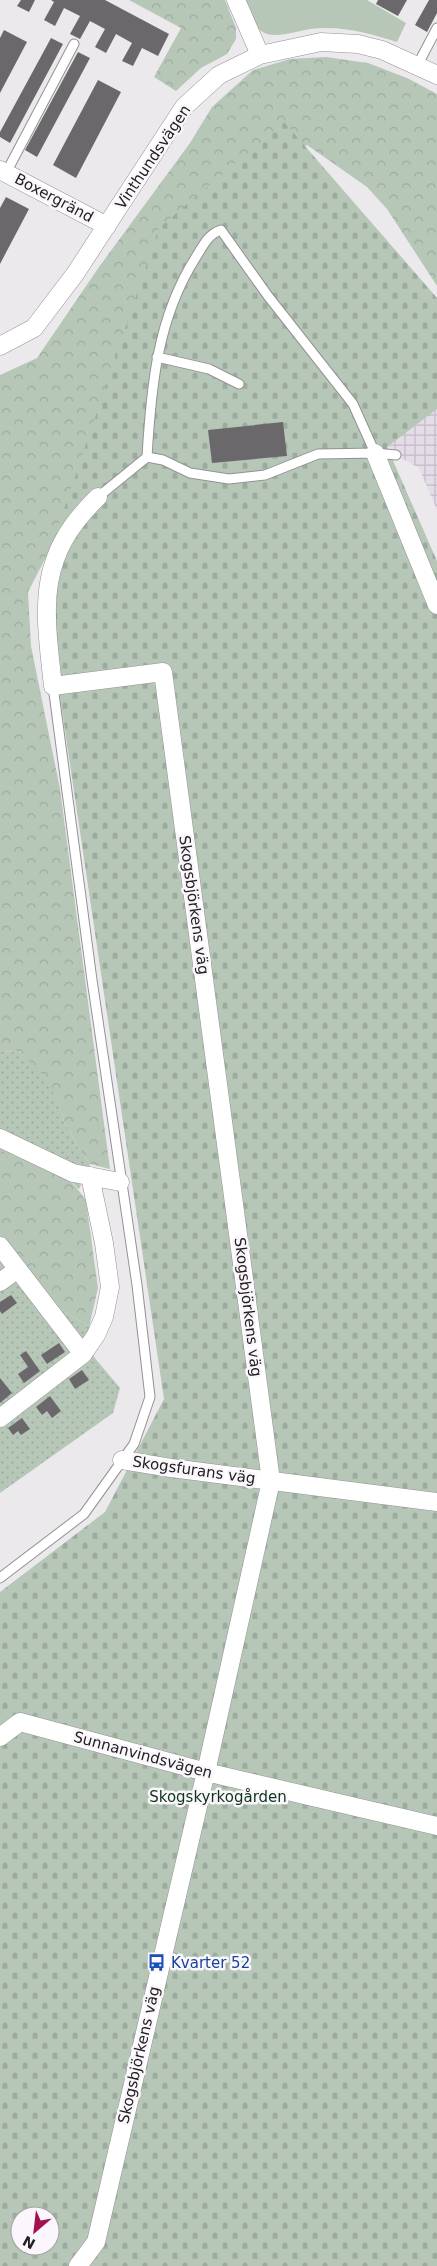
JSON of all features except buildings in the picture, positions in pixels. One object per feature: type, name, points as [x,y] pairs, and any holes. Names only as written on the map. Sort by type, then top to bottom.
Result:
[{"type":"street","points":[[236,0],[260,55]]},
{"type":"street","name":"Vinthundsvägen","points":[[0,346],[34,328],[75,274],[184,107],[219,75],[260,55],[321,42],[358,44],[382,50],[437,75]]},
{"type":"street","name":"Boxergränd","points":[[3,171],[107,226]]},
{"type":"street","points":[[375,453],[437,605]]},
{"type":"street","points":[[52,686],[46,624],[47,588],[59,546],[77,517],[98,497]]},
{"type":"street","name":"Skogsbjörkens väg","points":[[52,686],[163,672],[271,1481],[206,1772],[96,2242],[78,2266]]},
{"type":"street","points":[[2,1141],[73,1173],[120,1182]]},
{"type":"street","points":[[0,1418],[83,1354],[96,1335],[104,1317],[110,1287],[104,1243],[90,1176]]},
{"type":"street","points":[[0,1246],[83,1354]]},
{"type":"street","points":[[0,1282],[18,1269]]},
{"type":"street","name":"Skogsfurans väg","points":[[122,1460],[437,1502]]},
{"type":"street","name":"Sunnanvindsvägen","points":[[0,1737],[20,1722],[206,1772],[437,1826]]},
{"type":"lane","points":[[417,66],[437,28]]},
{"type":"lane","points":[[3,171],[74,44]]},
{"type":"lane","points":[[98,497],[147,457],[150,396],[157,357],[170,307],[185,274],[212,232],[221,230],[268,296],[353,404],[375,453]]},
{"type":"lane","points":[[157,357],[209,369],[239,384]]},
{"type":"lane","points":[[147,457],[164,460],[190,473],[229,479],[265,475],[318,454],[375,453],[396,456]]},
{"type":"lane","points":[[52,686],[120,1182],[137,1285],[150,1397],[134,1444],[122,1460]]},
{"type":"lane","name":"Skogsfurans väg","points":[[0,1578],[84,1514],[122,1460]]},
{"type":"shaded area","points":[[437,407],[437,510],[419,468],[396,455],[387,447]]},
{"type":"green space","points":[[129,0],[225,0],[236,28],[236,39],[227,54],[201,68],[176,91],[154,77],[181,28]]},
{"type":"green space","points":[[246,0],[367,0],[406,23],[397,42],[365,33],[333,28],[310,29],[271,35],[261,31],[255,25]]},
{"type":"green space","points":[[326,57],[368,63],[407,78],[437,94],[437,286],[387,209],[367,187],[307,145],[234,193],[28,592],[31,646],[60,789],[110,1169],[90,1164],[64,1121],[58,1102],[20,1051],[0,1052],[0,375],[37,358],[99,267],[190,143],[212,107],[253,70],[290,59]]},
{"type":"green space","name":"Skogskyrkogården","points":[[284,122],[437,298],[437,409],[387,447],[437,561],[437,2266],[0,2266],[0,1592],[105,1512],[164,1399],[42,575],[159,228]]},
{"type":"green space","points":[[19,1051],[45,1076],[58,1102],[64,1121],[90,1164],[79,1189],[65,1175],[14,1155],[0,1160],[0,1052]]},
{"type":"green space","points":[[13,1155],[64,1176],[86,1201],[98,1288],[89,1327],[53,1304],[29,1269],[0,1234],[0,1160]]},
{"type":"green space","points":[[0,1234],[29,1269],[53,1304],[89,1327],[94,1357],[120,1388],[113,1413],[0,1493]]},
{"type":"place","name":"Kvarter 52","points":[[157,1963]]}]
